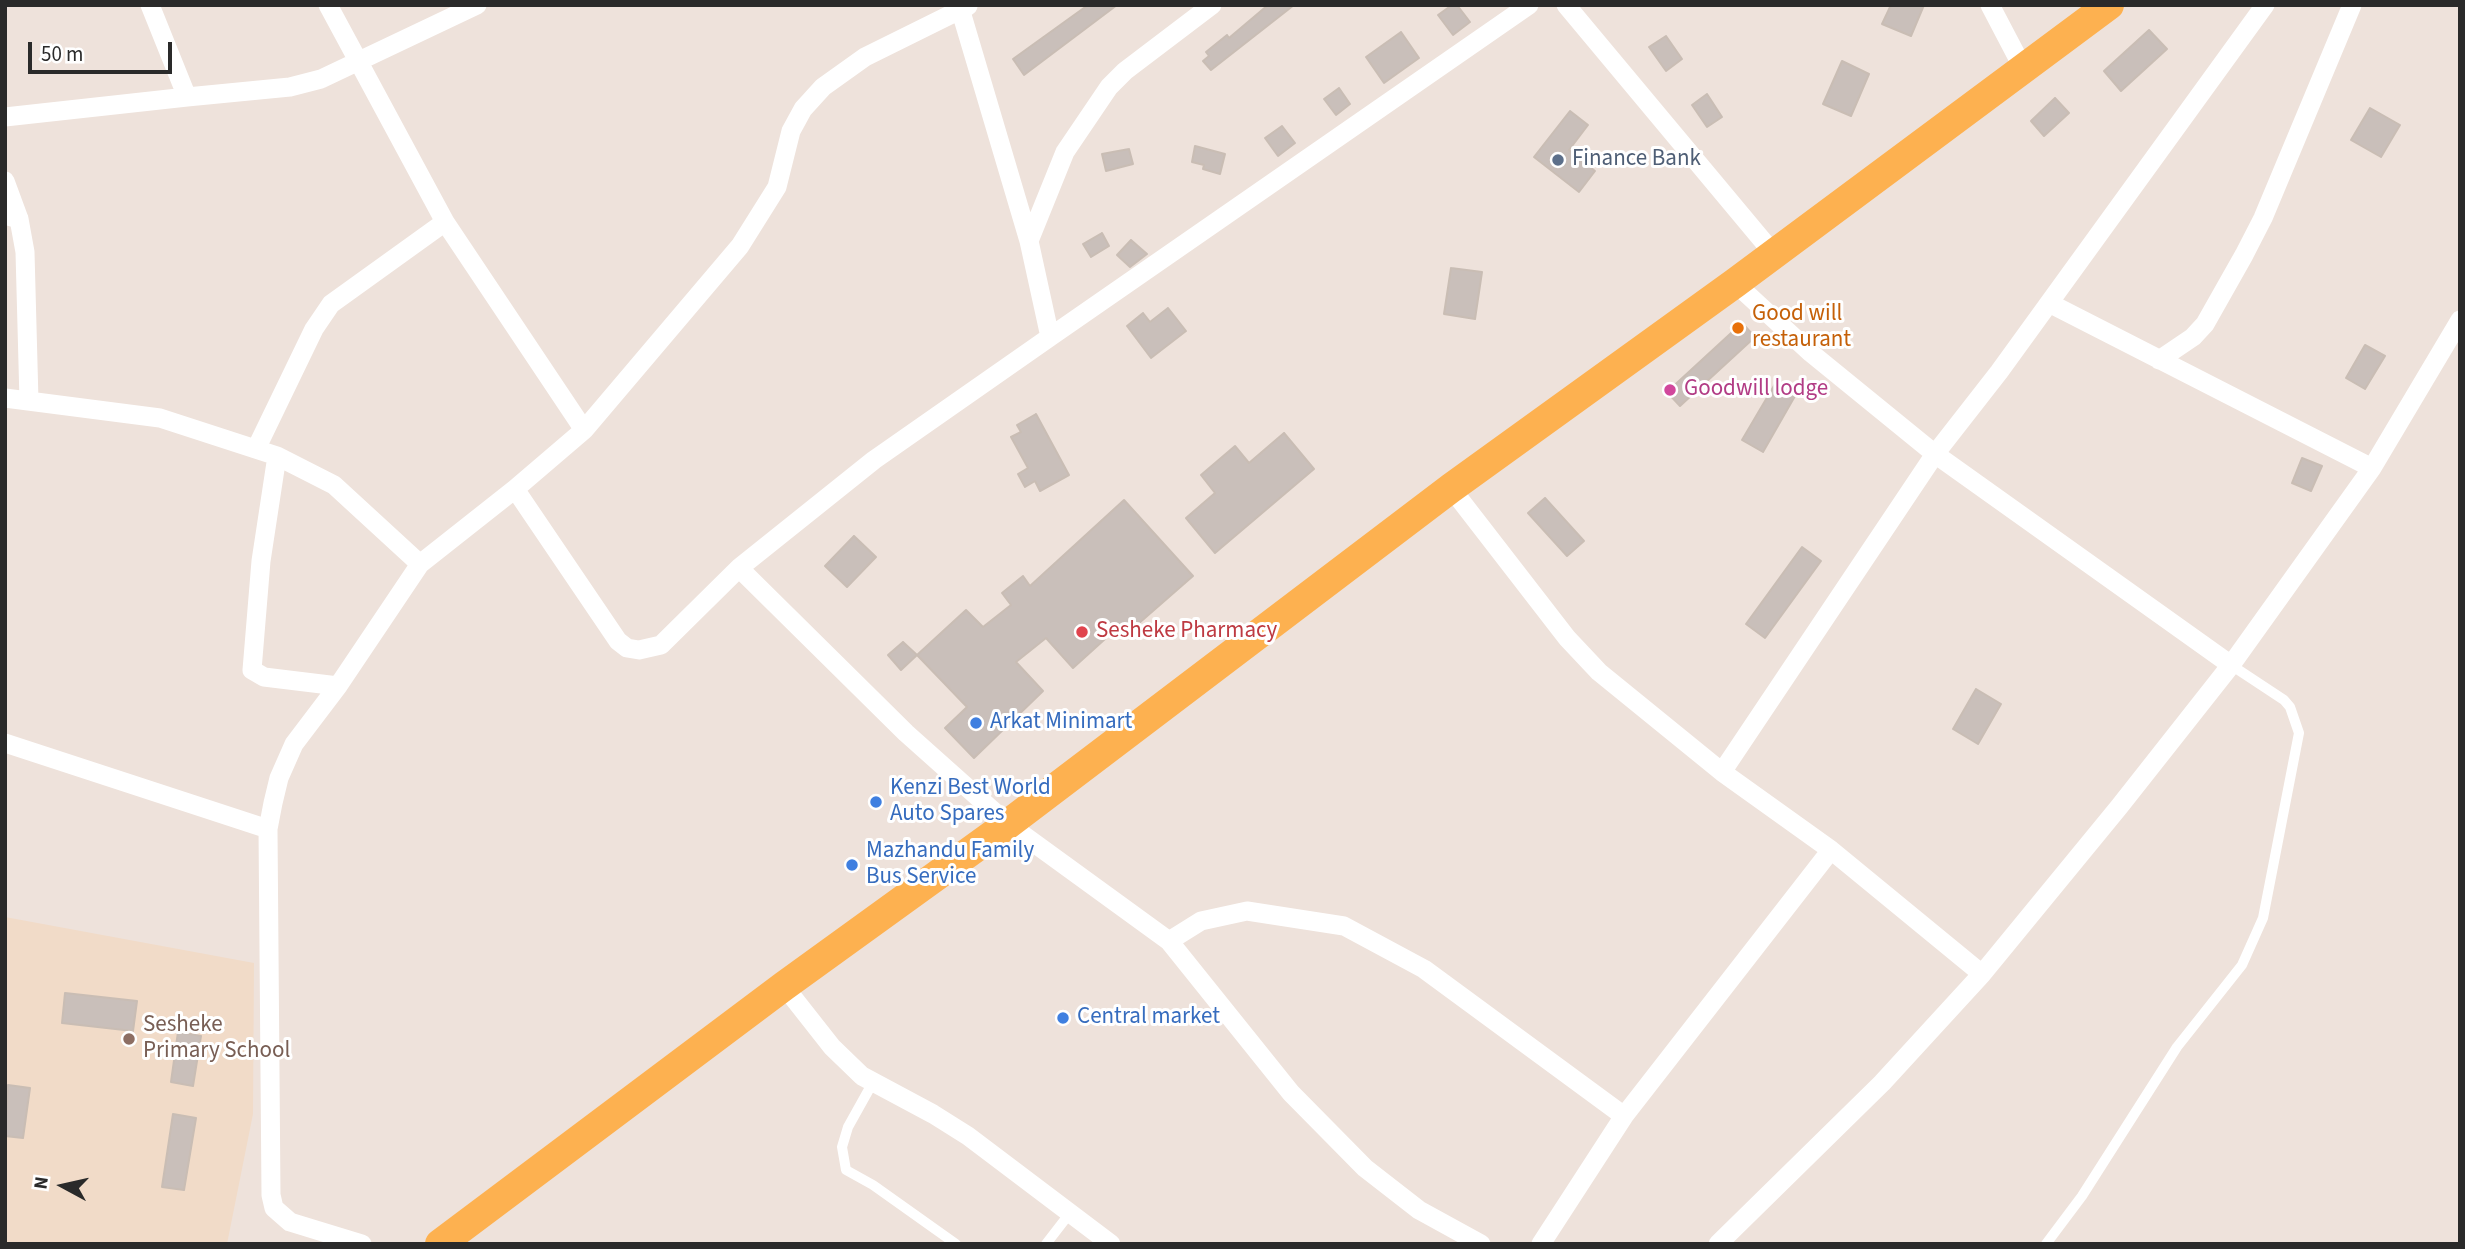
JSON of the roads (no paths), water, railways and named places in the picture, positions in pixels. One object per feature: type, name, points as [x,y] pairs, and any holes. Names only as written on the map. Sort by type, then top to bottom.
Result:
[{"type":"main road","points":[[440,1244],[784,986],[1008,824],[1451,488],[1735,283],[2109,5]]},
{"type":"street","points":[[150,5],[187,97]]},
{"type":"street","points":[[328,5],[445,222],[584,430]]},
{"type":"street","points":[[5,117],[290,87],[321,79],[477,5]]},
{"type":"street","points":[[1030,241],[1065,152],[1109,87],[1212,5]]},
{"type":"street","points":[[515,489],[618,641],[627,648],[649,649],[661,645],[739,568],[874,460],[1529,5]]},
{"type":"street","points":[[1566,5],[1773,253]]},
{"type":"street","points":[[1990,5],[2024,68]]},
{"type":"street","points":[[1722,772],[1936,454],[2265,5]]},
{"type":"street","points":[[2159,360],[2193,337],[2205,324],[2244,255],[2263,218],[2352,5]]},
{"type":"street","points":[[362,1244],[290,1222],[274,1208],[271,1195],[268,829],[285,761],[420,564],[584,430],[740,246],[778,187],[792,131],[803,109],[823,87],[865,57],[963,7],[1030,241],[1050,337]]},
{"type":"street","points":[[5,181],[27,277],[29,401]]},
{"type":"street","points":[[256,449],[314,329],[331,304],[445,222]]},
{"type":"street","points":[[1735,283],[1811,353],[1936,454],[2231,665]]},
{"type":"street","points":[[2049,303],[2372,468]]},
{"type":"street","points":[[1718,1244],[1882,1083],[1982,974],[2119,807],[2231,665],[2372,468],[2460,320]]},
{"type":"street","points":[[5,398],[160,418],[277,456],[334,485],[420,564]]},
{"type":"street","points":[[277,456],[261,561],[252,670],[264,677],[338,686]]},
{"type":"street","points":[[1451,488],[1567,638],[1599,672],[1722,772],[1831,850],[1982,974]]},
{"type":"street","points":[[739,568],[906,733],[1008,824],[1168,941],[1292,1093],[1365,1168],[1419,1210],[1481,1244]]},
{"type":"street","points":[[5,743],[268,829]]},
{"type":"street","points":[[1541,1244],[1624,1116],[1831,850]]},
{"type":"street","points":[[1168,941],[1201,921],[1247,911],[1344,926],[1424,969],[1624,1116]]},
{"type":"street","points":[[784,986],[832,1048],[872,1084],[945,1121],[1111,1244]]},
{"type":"lane","points":[[2046,1244],[2082,1196],[2177,1047],[2242,965],[2263,918],[2299,733],[2293,713],[2284,700],[2231,665]]},
{"type":"lane","points":[[872,1084],[848,1128],[842,1147],[846,1170],[873,1185],[956,1244]]},
{"type":"lane","points":[[1046,1244],[1071,1212]]},
{"type":"place","name":"Finance Bank","points":[[1558,160]]},
{"type":"place","name":"Good will restaurant","points":[[1738,328]]},
{"type":"place","name":"Goodwill lodge","points":[[1670,390]]},
{"type":"place","name":"Sesheke Pharmacy","points":[[1082,632]]},
{"type":"place","name":"Arkat Minimart","points":[[976,723]]},
{"type":"place","name":"Kenzi Best World Auto Spares","points":[[876,802]]},
{"type":"place","name":"Mazhandu Family Bus Service","points":[[852,865]]},
{"type":"place","name":"Central market","points":[[1063,1018]]},
{"type":"place","name":"Sesheke Primary School","points":[[129,1039]]}]
